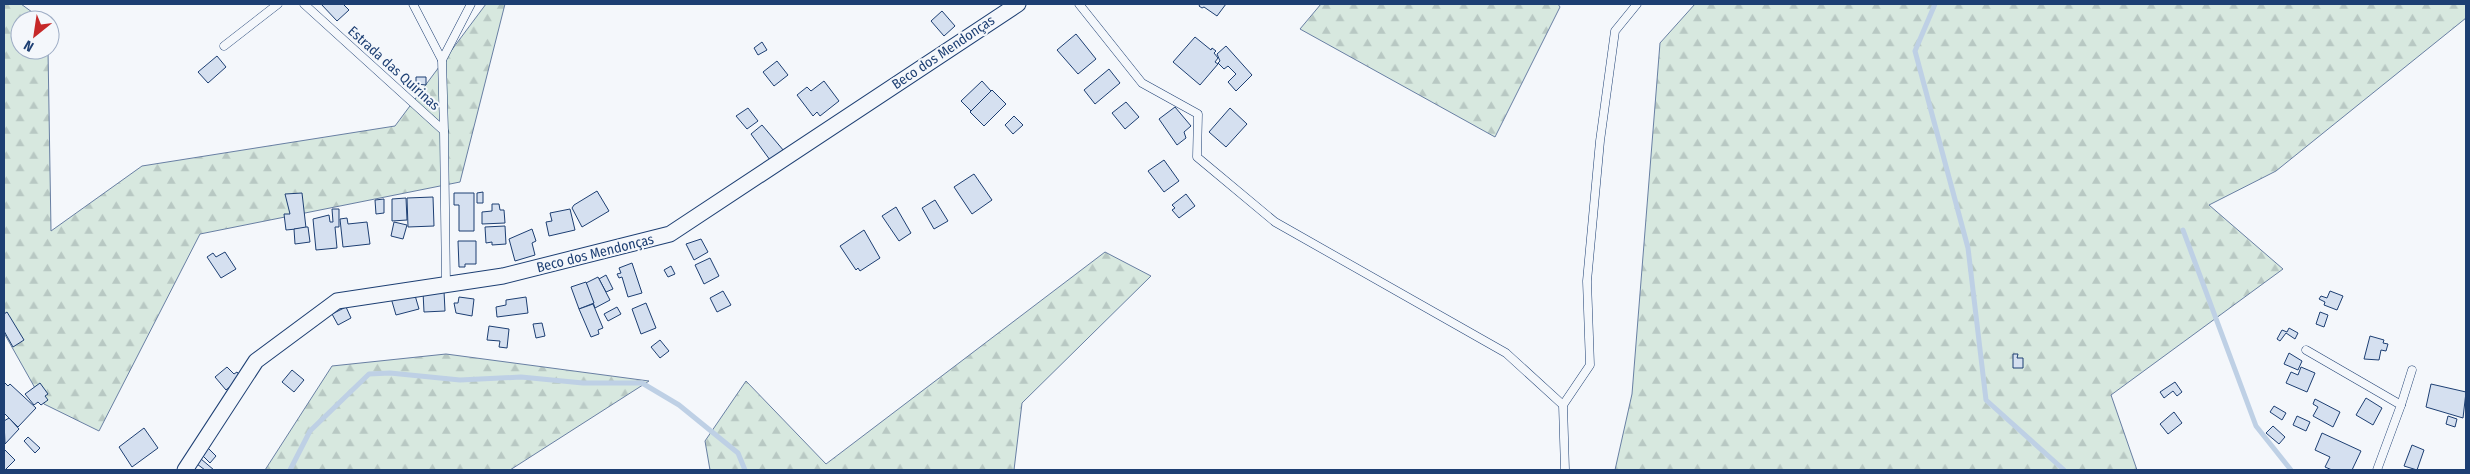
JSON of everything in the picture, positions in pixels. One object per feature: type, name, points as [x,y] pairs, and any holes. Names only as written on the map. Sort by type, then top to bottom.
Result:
[{"type":"street","name":"Beco dos Mendonças","points":[[185,470],[256,362],[337,301],[503,276],[670,234],[1018,4]]},
{"type":"lane","points":[[224,46],[278,4]]},
{"type":"lane","name":"Estrada das Quirinas","points":[[304,4],[444,131]]},
{"type":"lane","name":"Estrada das Quirinas","points":[[413,4],[442,60],[446,285]]},
{"type":"lane","name":"Estrada das Quirinas","points":[[442,60],[471,4]]},
{"type":"lane","points":[[1079,4],[1142,83],[1198,114],[1197,157],[1268,216],[1506,353],[1563,405]]},
{"type":"lane","points":[[1565,470],[1563,405],[1590,364],[1587,281],[1602,132],[1615,31],[1637,4]]},
{"type":"lane","points":[[2306,350],[2401,405]]},
{"type":"lane","points":[[2377,470],[2412,370]]},
{"type":"green space","points":[[4,4],[21,4],[29,10],[10,10],[10,60],[48,60],[51,231],[142,166],[395,126],[486,4],[505,4],[460,182],[200,234],[99,431],[44,404],[4,333]]},
{"type":"green space","points":[[1321,4],[1558,4],[1560,7],[1495,137],[1300,29]]},
{"type":"green space","points":[[1695,4],[2466,4],[2466,18],[2276,171],[2209,205],[2283,269],[2111,395],[2137,470],[1615,470],[1632,394],[1660,43]]},
{"type":"green space","points":[[1105,252],[1151,276],[1022,403],[1014,470],[710,470],[705,441],[746,381],[826,464]]},
{"type":"green space","points":[[446,354],[649,381],[510,470],[265,470],[332,366]]},
{"type":"building","points":[[321,4],[343,4],[349,10],[337,21]]},
{"type":"building","points":[[1200,4],[1226,4],[1217,16],[1204,7],[1199,6]]},
{"type":"building","points":[[942,11],[955,26],[944,36],[931,21]]},
{"type":"building","points":[[1076,34],[1096,59],[1078,74],[1057,50]]},
{"type":"building","points":[[1195,37],[1211,50],[1212,48],[1216,51],[1214,53],[1218,58],[1215,62],[1218,64],[1200,85],[1173,62]]},
{"type":"building","points":[[762,42],[767,50],[758,55],[754,48]]},
{"type":"building","points":[[1226,46],[1252,75],[1236,91],[1228,82],[1236,74],[1228,66],[1224,69],[1218,63],[1220,61],[1217,54]]},
{"type":"building","points":[[217,56],[226,67],[208,83],[198,72]]},
{"type":"building","points":[[777,61],[788,75],[774,86],[763,72]]},
{"type":"building","points":[[1109,69],[1120,83],[1095,104],[1084,90]]},
{"type":"building","points":[[416,77],[426,77],[426,85],[416,84]]},
{"type":"building","points":[[824,81],[839,101],[820,116],[817,112],[813,116],[797,95],[807,87],[811,91]]},
{"type":"building","points":[[982,81],[991,91],[971,111],[961,101]]},
{"type":"building","points":[[992,90],[1006,104],[984,126],[970,112]]},
{"type":"building","points":[[1126,102],[1139,117],[1125,129],[1112,113]]},
{"type":"building","points":[[1175,107],[1191,126],[1184,132],[1186,138],[1177,145],[1159,119]]},
{"type":"building","points":[[748,108],[758,121],[747,129],[736,116]]},
{"type":"building","points":[[1230,108],[1247,124],[1226,147],[1209,132]]},
{"type":"building","points":[[1014,116],[1023,125],[1013,134],[1005,125]]},
{"type":"building","points":[[762,125],[784,151],[770,160],[751,134]]},
{"type":"building","points":[[1164,160],[1179,181],[1164,192],[1148,171]]},
{"type":"building","points":[[974,174],[992,200],[972,214],[954,187]]},
{"type":"building","points":[[597,191],[609,211],[582,227],[572,208]]},
{"type":"building","points":[[483,192],[483,203],[477,203],[477,193]]},
{"type":"building","points":[[302,193],[306,228],[286,230],[284,214],[290,214],[285,194]]},
{"type":"building","points":[[454,193],[474,193],[474,231],[459,231],[459,205],[454,205]]},
{"type":"building","points":[[1186,194],[1195,206],[1179,218],[1172,210],[1175,208],[1172,205]]},
{"type":"building","points":[[433,197],[434,226],[408,227],[407,198]]},
{"type":"building","points":[[406,198],[407,220],[392,221],[392,199]]},
{"type":"building","points":[[384,199],[384,213],[376,214],[375,200]]},
{"type":"building","points":[[935,200],[948,221],[934,229],[922,208]]},
{"type":"building","points":[[492,204],[499,204],[500,210],[504,210],[505,223],[482,224],[482,212],[492,211]]},
{"type":"building","points":[[896,207],[911,233],[899,241],[882,216]]},
{"type":"building","points":[[332,209],[339,209],[339,227],[335,227],[337,248],[316,250],[313,219],[329,215],[330,222],[333,222]]},
{"type":"building","points":[[570,209],[575,230],[549,236],[546,222],[552,221],[550,213]]},
{"type":"building","points":[[347,218],[348,224],[367,222],[370,244],[343,247],[340,219]]},
{"type":"building","points":[[394,222],[407,225],[403,239],[391,236]]},
{"type":"building","points":[[505,226],[506,244],[492,245],[492,242],[486,243],[485,227]]},
{"type":"building","points":[[308,227],[310,242],[295,244],[294,229]]},
{"type":"building","points":[[532,229],[536,241],[532,243],[535,255],[515,261],[509,239]]},
{"type":"building","points":[[864,230],[880,258],[860,271],[858,268],[856,270],[840,246]]},
{"type":"building","points":[[701,239],[708,252],[694,260],[686,244]]},
{"type":"building","points":[[458,241],[476,241],[476,264],[465,264],[465,267],[459,267]]},
{"type":"building","points":[[225,252],[236,269],[221,278],[207,257],[213,253],[216,257]]},
{"type":"building","points":[[710,258],[719,276],[704,284],[695,265]]},
{"type":"building","points":[[632,263],[642,293],[628,297],[622,277],[619,278],[617,274],[621,273],[619,268]]},
{"type":"building","points":[[671,266],[675,274],[668,277],[664,270]]},
{"type":"building","points":[[606,275],[613,289],[606,292],[599,279]]},
{"type":"building","points":[[598,277],[610,300],[595,308],[586,283]]},
{"type":"building","points":[[586,282],[594,303],[579,309],[571,287]]},
{"type":"building","points":[[444,291],[445,311],[424,312],[423,292]]},
{"type":"building","points":[[723,291],[731,305],[717,312],[710,298]]},
{"type":"building","points":[[2330,291],[2343,296],[2337,310],[2324,305],[2325,302],[2319,299],[2321,296],[2327,298]]},
{"type":"building","points":[[414,292],[419,309],[396,315],[391,298]]},
{"type":"building","points":[[459,297],[474,299],[472,316],[456,313],[454,303],[458,303]]},
{"type":"building","points":[[526,297],[528,313],[497,317],[496,307],[506,305],[506,300]]},
{"type":"building","points":[[646,303],[656,328],[641,334],[632,309]]},
{"type":"building","points":[[593,304],[603,328],[598,330],[599,334],[591,337],[579,309]]},
{"type":"building","points":[[346,307],[351,318],[338,325],[332,314]]},
{"type":"building","points":[[617,307],[621,314],[608,321],[604,314]]},
{"type":"building","points":[[7,312],[24,340],[13,347],[4,331],[4,314]]},
{"type":"building","points":[[2320,312],[2328,315],[2324,327],[2316,324]]},
{"type":"building","points":[[542,323],[545,336],[536,338],[533,324]]},
{"type":"building","points":[[489,326],[509,329],[507,348],[499,347],[500,341],[487,340]]},
{"type":"building","points":[[2289,328],[2298,333],[2295,339],[2286,333],[2280,341],[2277,339],[2282,330],[2287,332]]},
{"type":"building","points":[[2370,336],[2384,340],[2383,343],[2388,344],[2386,351],[2381,350],[2379,360],[2364,359]]},
{"type":"building","points":[[660,340],[669,351],[660,358],[651,347]]},
{"type":"building","points":[[2289,353],[2302,361],[2298,370],[2284,364]]},
{"type":"building","points":[[2013,354],[2018,354],[2017,358],[2023,358],[2023,368],[2013,368]]},
{"type":"building","points":[[227,367],[234,374],[237,372],[241,377],[226,390],[215,377]]},
{"type":"building","points":[[2301,367],[2315,373],[2307,392],[2286,383],[2291,372],[2298,375]]},
{"type":"building","points":[[292,370],[304,380],[294,392],[282,382]]},
{"type":"building","points":[[4,382],[8,386],[10,384],[36,408],[18,427],[4,413]]},
{"type":"building","points":[[2175,382],[2182,392],[2177,396],[2173,391],[2164,398],[2160,392]]},
{"type":"building","points":[[40,383],[48,394],[45,396],[48,400],[41,405],[38,402],[34,405],[25,394]]},
{"type":"building","points":[[2431,384],[2466,392],[2463,418],[2426,407]]},
{"type":"building","points":[[2366,398],[2382,408],[2373,425],[2356,415]]},
{"type":"building","points":[[2315,399],[2340,412],[2333,427],[2313,416],[2318,407],[2313,404]]},
{"type":"building","points":[[2274,406],[2286,413],[2282,420],[2270,412]]},
{"type":"building","points":[[2174,412],[2182,423],[2168,434],[2160,424]]},
{"type":"building","points":[[2297,416],[2310,422],[2306,431],[2293,425]]},
{"type":"building","points":[[2448,416],[2457,419],[2455,427],[2446,424]]},
{"type":"building","points":[[9,418],[19,429],[5,444],[4,421]]},
{"type":"building","points":[[2273,426],[2285,437],[2279,444],[2266,433]]},
{"type":"building","points":[[144,428],[158,448],[132,467],[119,447]]},
{"type":"building","points":[[2322,433],[2361,451],[2352,470],[2332,470],[2325,467],[2330,457],[2315,450]]},
{"type":"building","points":[[28,437],[40,448],[35,453],[24,441]]},
{"type":"building","points":[[2412,445],[2424,450],[2417,470],[2404,466]]},
{"type":"building","points":[[208,448],[216,456],[210,463],[202,455]]},
{"type":"building","points":[[4,449],[15,460],[5,470],[4,470]]},
{"type":"building","points":[[201,459],[214,470],[205,470],[197,464]]},
{"type":"waterway","points":[[1935,4],[1915,51],[1968,248],[1986,400],[2064,470]]},
{"type":"waterway","points":[[2183,230],[2256,426],[2291,470]]},
{"type":"waterway","points":[[290,470],[310,431],[369,374],[390,373],[460,380],[521,377],[583,383],[642,383],[679,405],[738,453],[745,470]]}]
